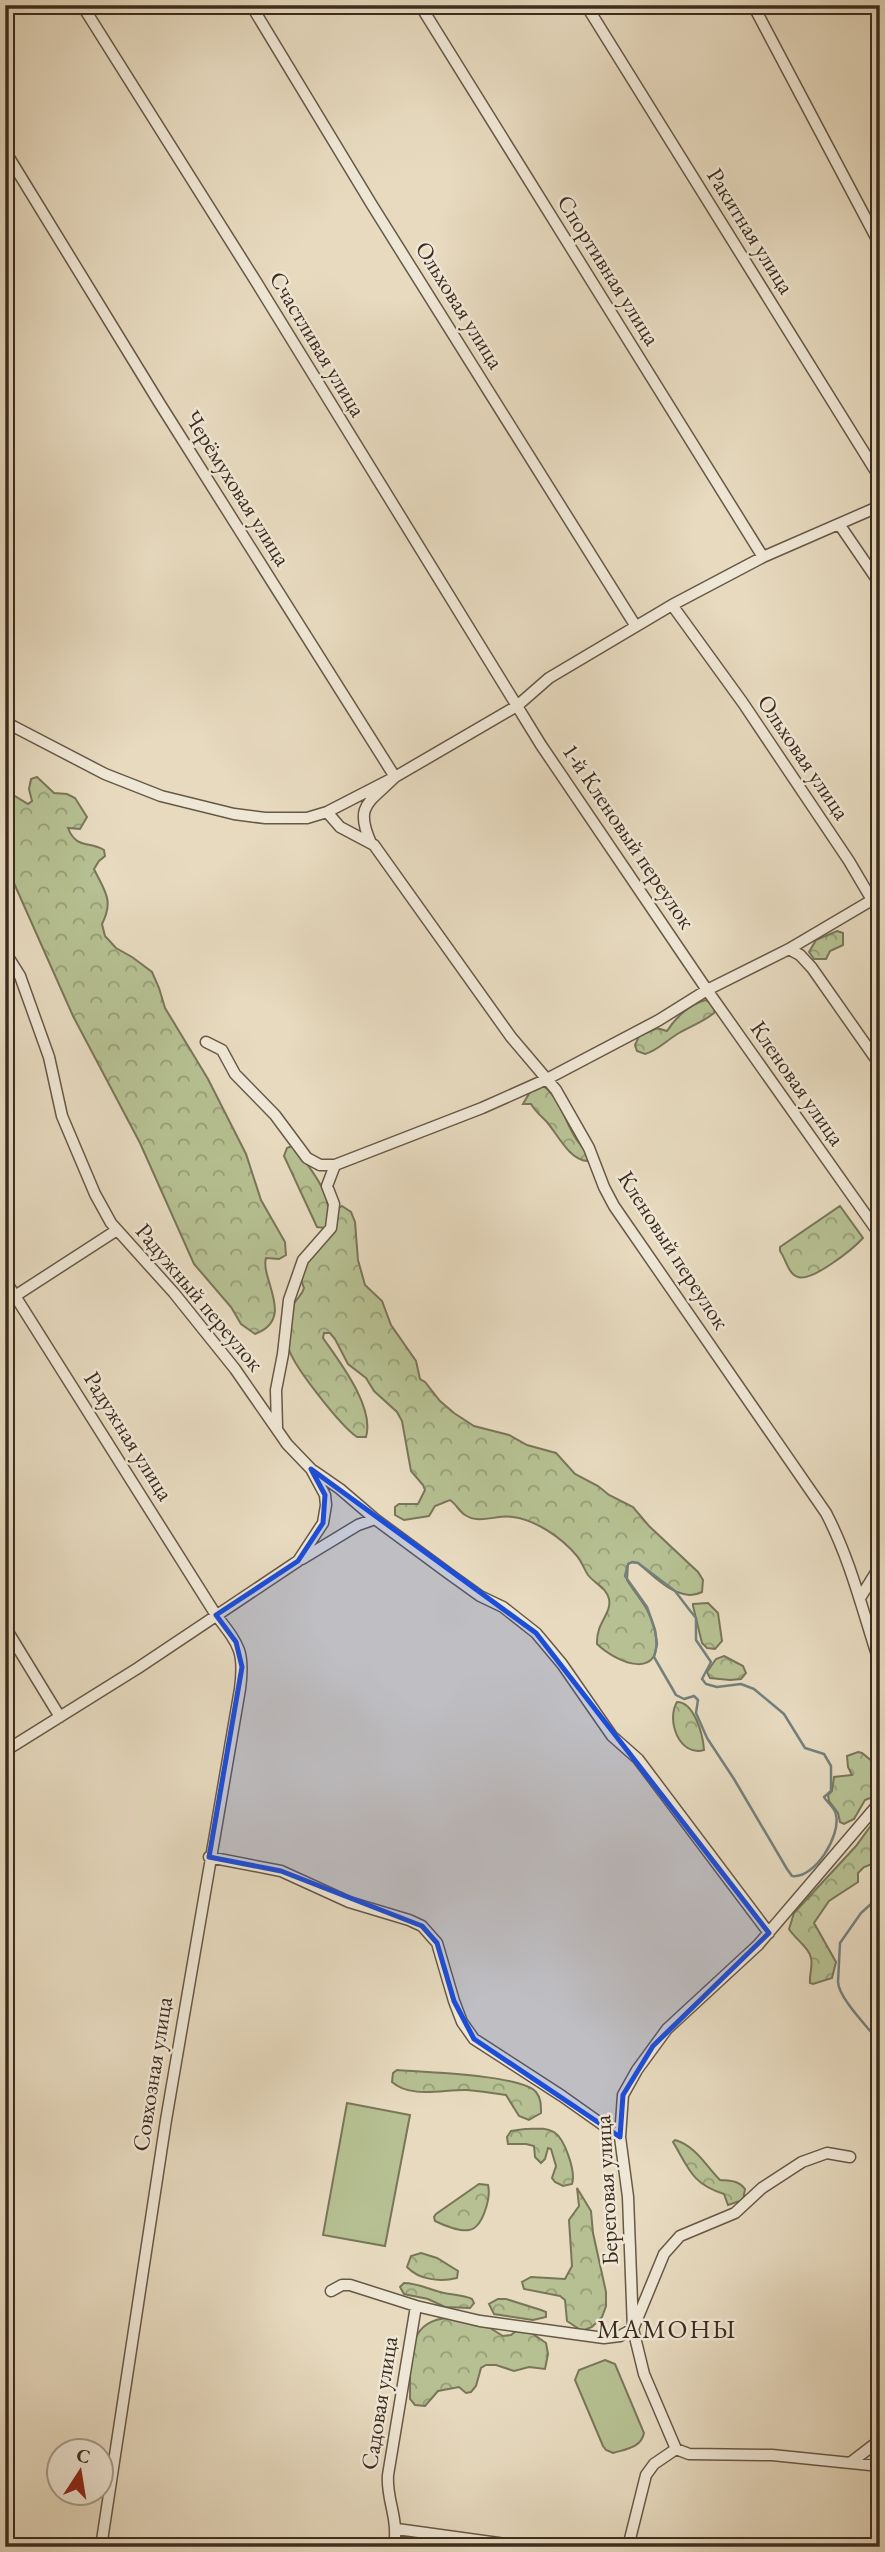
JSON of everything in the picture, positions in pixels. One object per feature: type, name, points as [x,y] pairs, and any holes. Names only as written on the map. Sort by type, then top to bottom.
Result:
[{"type":"street","name":"Счастливая улица","points":[[82,5],[255,279],[517,706]]},
{"type":"street","name":"Ольховая улица","points":[[251,5],[372,205],[635,625]]},
{"type":"street","name":"Спортивная улица","points":[[419,5],[763,557]]},
{"type":"street","name":"Ракитная улица","points":[[586,5],[880,478]]},
{"type":"street","points":[[753,5],[880,245]]},
{"type":"street","name":"Черёмуховая улица","points":[[5,151],[160,404],[395,777]]},
{"type":"street","points":[[5,722],[105,774],[161,796],[234,814],[265,818],[307,818],[327,812],[395,777],[517,706],[549,678],[635,625],[763,557],[880,506]]},
{"type":"street","points":[[839,524],[880,584]]},
{"type":"street","name":"Ольховая улица","points":[[672,605],[750,713],[876,899]]},
{"type":"street","name":"1-й Кленовый переулок","points":[[517,706],[707,990]]},
{"type":"street","points":[[371,843],[362,822],[364,811],[395,777]]},
{"type":"street","name":"Кленовый переулок","points":[[327,812],[340,827],[371,843],[511,1037],[547,1079],[567,1108],[589,1148],[614,1206],[826,1513],[839,1539],[880,1664]]},
{"type":"street","points":[[206,1042],[222,1050],[235,1073],[275,1115],[307,1158],[315,1164],[335,1165],[482,1108],[547,1079],[659,1020],[707,990],[789,949],[876,899]]},
{"type":"street","points":[[789,949],[800,955],[812,968],[880,1065]]},
{"type":"street","name":"Радужный переулок","points":[[5,952],[20,976],[49,1057],[62,1116],[95,1194],[117,1230],[174,1293],[235,1369],[297,1456],[311,1469],[325,1495],[326,1514],[316,1536],[298,1561],[5,1751]]},
{"type":"street","name":"Кленовая улица","points":[[707,990],[880,1236]]},
{"type":"street","points":[[277,1430],[276,1390],[289,1300],[303,1260],[331,1228],[334,1204],[327,1186],[335,1165]]},
{"type":"street","points":[[15,1296],[117,1230]]},
{"type":"street","name":"Радужная улица","points":[[5,1280],[216,1615]]},
{"type":"street","points":[[311,1469],[341,1489],[375,1519],[448,1573],[509,1612],[536,1633],[562,1664],[612,1736],[638,1759],[652,1782],[668,1798],[769,1933]]},
{"type":"street","points":[[298,1561],[358,1525],[375,1519]]},
{"type":"street","points":[[860,1598],[880,1566]]},
{"type":"street","name":"Совхозная улица","points":[[101,2547],[166,2120],[242,1667],[242,1658],[236,1642],[216,1615]]},
{"type":"street","points":[[5,1627],[60,1717]]},
{"type":"street","name":"Береговая улица","points":[[677,2449],[644,2374],[633,2329],[628,2197],[620,2137],[623,2095],[653,2046],[684,2012],[769,1933],[880,1802]]},
{"type":"street","points":[[209,1857],[281,1871],[349,1902],[422,1926],[437,1943],[461,2022],[474,2039],[620,2137]]},
{"type":"street","points":[[331,2291],[342,2285],[350,2285],[416,2306],[480,2321],[604,2338],[620,2336],[633,2329],[664,2254],[675,2240],[692,2230],[735,2213],[756,2193],[802,2162],[827,2153],[849,2157]]},
{"type":"street","name":"Садовая улица","points":[[394,2547],[397,2529],[388,2491],[388,2474],[416,2306]]},
{"type":"street","points":[[850,2463],[880,2441]]},
{"type":"street","points":[[628,2547],[646,2475],[654,2464],[677,2449],[689,2454],[772,2455],[880,2466]]},
{"type":"street","points":[[397,2529],[527,2547]]},
{"type":"highlighted area","points":[[311,1469],[536,1633],[769,1933],[653,2046],[623,2095],[620,2137],[474,2039],[454,2001],[437,1943],[422,1926],[281,1871],[209,1857],[242,1667],[236,1642],[216,1615],[298,1561],[323,1523],[325,1495]]},
{"type":"green space","points":[[37,777],[54,793],[75,798],[87,817],[80,829],[68,828],[79,842],[104,850],[105,856],[94,869],[108,902],[102,924],[105,936],[116,948],[152,972],[165,1008],[208,1079],[246,1154],[261,1200],[285,1242],[286,1255],[279,1259],[266,1258],[265,1267],[275,1309],[273,1319],[267,1327],[255,1334],[241,1324],[231,1307],[194,1264],[140,1143],[73,1016],[5,863],[5,790],[28,804],[32,801],[29,789],[31,779]]},
{"type":"green space","points":[[837,931],[843,933],[843,945],[830,951],[826,959],[814,959],[809,952],[816,940]]},
{"type":"green space","points":[[706,1000],[715,1007],[710,1016],[649,1053],[637,1051],[635,1045],[639,1036],[657,1028],[667,1031],[684,1012]]},
{"type":"green space","points":[[542,1085],[554,1096],[575,1137],[589,1156],[587,1161],[569,1151],[531,1104],[523,1104],[530,1092]]},
{"type":"green space","points":[[292,1146],[316,1176],[326,1196],[328,1217],[325,1228],[317,1227],[284,1156],[287,1148]]},
{"type":"green space","points":[[342,1206],[351,1212],[355,1222],[358,1260],[365,1285],[382,1301],[391,1325],[416,1361],[420,1379],[440,1401],[474,1426],[509,1435],[527,1445],[556,1453],[575,1474],[633,1507],[649,1526],[698,1572],[703,1580],[702,1592],[693,1595],[676,1592],[667,1587],[638,1563],[628,1564],[627,1580],[647,1610],[655,1631],[656,1647],[653,1657],[647,1663],[638,1664],[617,1658],[597,1644],[597,1636],[608,1609],[608,1595],[588,1575],[571,1549],[548,1531],[513,1517],[471,1518],[450,1500],[435,1506],[429,1516],[404,1520],[395,1515],[395,1507],[399,1504],[418,1504],[425,1490],[411,1471],[402,1421],[397,1412],[374,1391],[366,1378],[348,1364],[330,1333],[324,1333],[323,1338],[361,1399],[367,1425],[366,1437],[357,1437],[317,1394],[297,1365],[288,1345],[291,1311],[304,1288],[300,1278],[302,1272]]},
{"type":"green space","points":[[840,1206],[863,1238],[822,1270],[813,1275],[798,1277],[792,1273],[780,1247]]},
{"type":"green space","points":[[708,1603],[718,1613],[722,1641],[715,1649],[707,1648],[702,1643],[693,1606]]},
{"type":"green space","points":[[724,1656],[743,1666],[746,1673],[741,1679],[710,1678],[707,1672],[716,1659]]},
{"type":"green space","points":[[677,1702],[683,1703],[693,1713],[700,1728],[704,1750],[695,1751],[688,1748],[677,1735],[673,1718]]},
{"type":"green space","points":[[858,1752],[878,1766],[880,1775],[875,1796],[865,1800],[854,1819],[844,1824],[840,1822],[828,1795],[832,1791],[834,1777],[852,1775],[847,1756]]},
{"type":"green space","points":[[880,1813],[880,1861],[864,1867],[858,1873],[858,1882],[829,1901],[814,1923],[836,1962],[832,1978],[810,1983],[810,1954],[789,1929],[794,1913],[856,1846]]},
{"type":"green space","points":[[397,2070],[471,2075],[527,2086],[536,2092],[540,2099],[541,2113],[529,2120],[519,2116],[506,2095],[467,2090],[408,2090],[392,2082],[393,2073]]},
{"type":"green space","points":[[347,2103],[410,2115],[385,2246],[323,2235]]},
{"type":"green space","points":[[547,2129],[558,2136],[566,2148],[571,2164],[572,2184],[563,2186],[552,2178],[556,2166],[551,2149],[548,2148],[541,2163],[535,2157],[534,2146],[508,2144],[507,2137],[511,2131]]},
{"type":"green space","points":[[675,2140],[695,2152],[720,2180],[740,2184],[745,2189],[743,2200],[728,2205],[724,2194],[698,2180],[683,2160],[673,2142]]},
{"type":"green space","points":[[479,2184],[488,2185],[488,2197],[482,2218],[474,2228],[461,2230],[435,2221],[436,2214]]},
{"type":"green space","points":[[577,2188],[591,2211],[606,2292],[606,2306],[602,2317],[592,2327],[582,2331],[567,2321],[565,2300],[560,2296],[524,2289],[522,2282],[531,2277],[565,2279],[572,2266],[569,2220],[579,2206]]},
{"type":"green space","points":[[421,2253],[437,2258],[458,2271],[457,2278],[430,2279],[417,2275],[407,2267],[411,2256]]},
{"type":"green space","points":[[404,2283],[472,2299],[474,2303],[470,2308],[445,2307],[428,2299],[404,2294],[400,2287]]},
{"type":"green space","points":[[498,2299],[541,2310],[546,2312],[546,2317],[533,2320],[494,2314],[489,2304]]},
{"type":"green space","points":[[449,2318],[490,2328],[503,2336],[516,2331],[530,2332],[546,2343],[548,2354],[545,2369],[529,2367],[514,2371],[486,2365],[481,2368],[476,2386],[471,2392],[466,2393],[459,2387],[438,2391],[425,2406],[415,2405],[410,2399],[413,2346],[424,2327],[434,2321]]},
{"type":"green space","points":[[605,2360],[615,2364],[644,2433],[636,2445],[613,2453],[603,2446],[575,2380],[579,2370]]},
{"type":"waterway","points":[[632,1562],[638,1563],[675,1591],[696,1618],[696,1640],[711,1662],[702,1679],[706,1684],[717,1687],[741,1684],[754,1689],[784,1714],[805,1748],[824,1754],[831,1766],[831,1791],[824,1797],[835,1812],[834,1833],[824,1854],[809,1871],[792,1876],[707,1738],[696,1713],[698,1700],[694,1696],[684,1699],[676,1695],[654,1657],[657,1644],[647,1607],[625,1576],[628,1564],[632,1562]]},
{"type":"waterway","points":[[880,1896],[861,1913],[840,1943],[838,1982],[843,1997],[880,2043]]},
{"type":"district","name":"МАМОНЫ","points":[[667,2329]]}]
